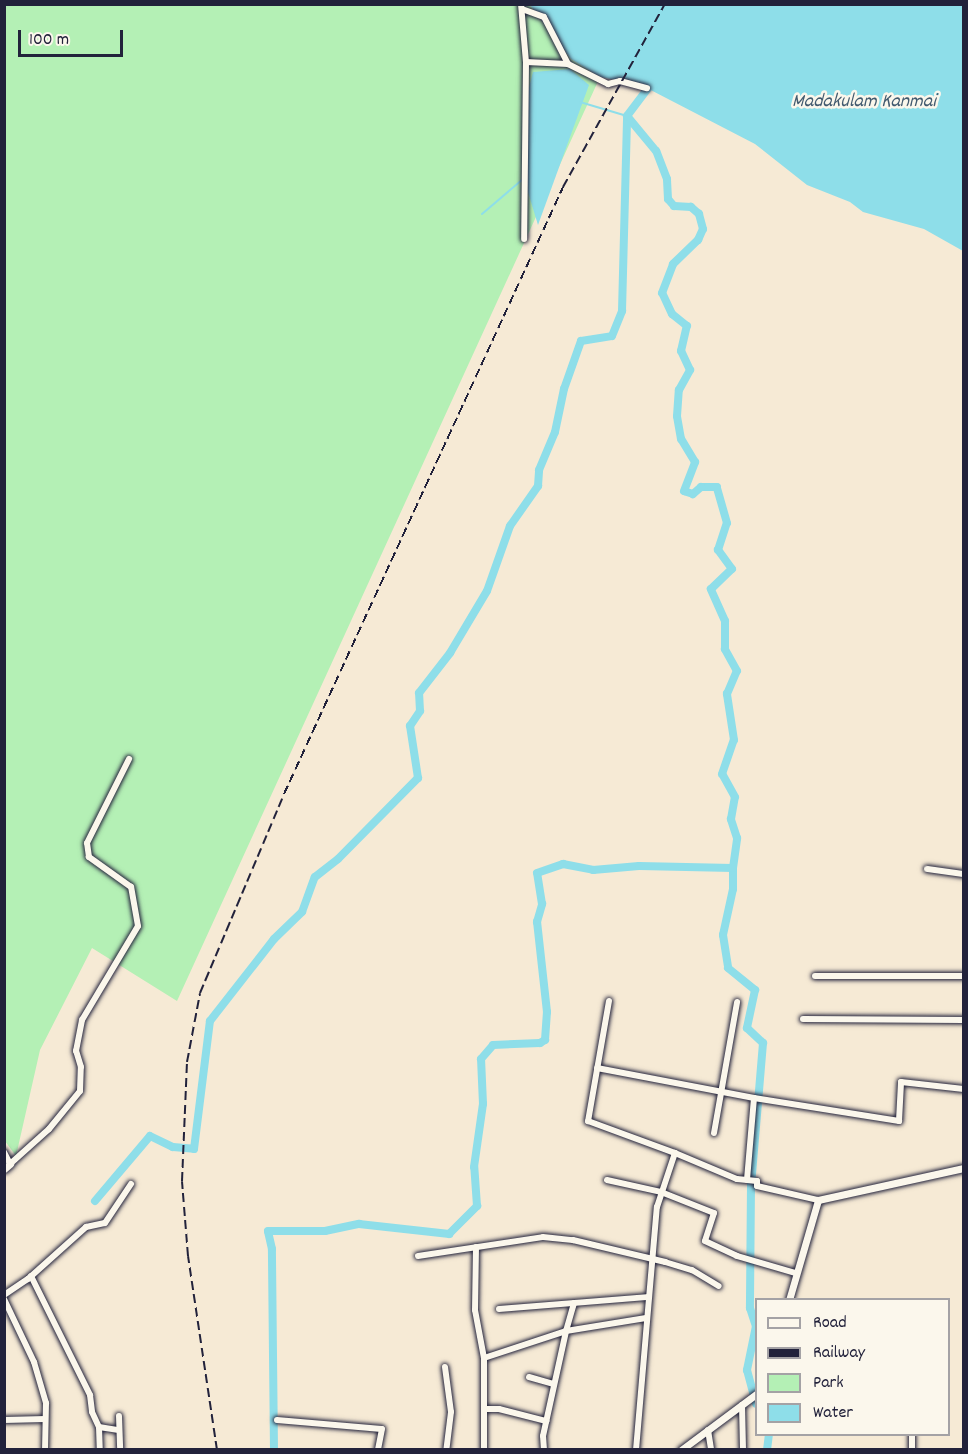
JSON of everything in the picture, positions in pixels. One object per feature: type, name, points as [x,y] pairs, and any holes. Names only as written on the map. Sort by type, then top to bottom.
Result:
[{"type":"street","points":[[524,239],[526,62],[521,7],[544,17],[568,64]]},
{"type":"street","points":[[526,62],[568,64],[608,84],[620,81],[647,88]]},
{"type":"street","points":[[7,1167],[49,1129],[80,1091],[81,1067],[76,1051],[82,1020],[138,926],[131,887],[89,857],[87,843],[129,759]]},
{"type":"street","points":[[927,869],[963,874]]},
{"type":"street","points":[[815,976],[963,976]]},
{"type":"street","points":[[609,1001],[588,1121],[747,1180],[757,1181],[757,1186],[818,1200],[963,1168]]},
{"type":"street","points":[[714,1133],[737,1002]]},
{"type":"street","points":[[803,1019],[963,1020]]},
{"type":"street","points":[[597,1068],[754,1098],[899,1121],[901,1082],[963,1089]]},
{"type":"street","points":[[747,1180],[754,1098]]},
{"type":"street","points":[[4,1152],[7,1167]]},
{"type":"street","points":[[636,1449],[651,1260],[662,1192],[675,1153]]},
{"type":"street","points":[[607,1180],[662,1192],[714,1212],[705,1241],[737,1256],[795,1273]]},
{"type":"street","points":[[45,1449],[46,1403],[34,1362],[4,1297],[32,1276],[86,1227],[109,1219],[131,1184]]},
{"type":"street","points":[[789,1298],[818,1200]]},
{"type":"street","points":[[418,1256],[543,1237],[573,1240],[692,1270],[719,1286]]},
{"type":"street","points":[[476,1247],[475,1310],[484,1358],[484,1449]]},
{"type":"street","points":[[32,1276],[90,1395],[92,1412],[99,1427],[100,1449]]},
{"type":"street","points":[[499,1309],[647,1297]]},
{"type":"street","points":[[544,1449],[546,1421],[574,1303]]},
{"type":"street","points":[[484,1358],[566,1331],[646,1318]]},
{"type":"street","points":[[445,1367],[451,1412],[446,1449]]},
{"type":"street","points":[[529,1377],[554,1384]]},
{"type":"street","points":[[681,1449],[754,1396]]},
{"type":"street","points":[[742,1406],[743,1449]]},
{"type":"street","points":[[484,1409],[499,1409],[546,1421]]},
{"type":"street","points":[[119,1416],[120,1449]]},
{"type":"street","points":[[4,1420],[45,1419]]},
{"type":"street","points":[[277,1420],[382,1429],[378,1449]]},
{"type":"street","points":[[99,1427],[119,1430]]},
{"type":"street","points":[[708,1430],[711,1449]]},
{"type":"green space","points":[[5,5],[530,5],[571,59],[600,77],[177,1001],[92,948],[40,1050],[16,1156],[5,1141]]},
{"type":"water","name":"Madakulam Kanmai","points":[[530,5],[963,5],[963,251],[924,229],[863,212],[850,202],[807,185],[755,144],[641,85],[600,77],[571,59]]},
{"type":"water","points":[[570,69],[589,85],[538,225],[524,179],[527,95],[533,72]]},
{"type":"waterway","points":[[274,1450],[272,1249],[268,1231],[325,1231],[359,1224],[449,1234],[477,1206],[474,1167],[483,1104],[481,1059],[493,1045],[540,1043],[545,1040],[547,1012],[537,922],[542,904],[537,873],[563,864],[593,870],[639,866],[733,868],[737,838],[731,819],[735,797],[722,774],[734,740],[727,694],[737,671],[725,649],[725,621],[711,589],[732,569],[718,550],[727,523],[717,487],[701,487],[693,494],[684,491],[695,462],[681,439],[677,416],[679,390],[690,370],[681,351],[687,326],[672,314],[662,293],[673,264],[698,240],[703,229],[699,214],[691,207],[674,206],[668,199],[667,179],[656,151],[627,116],[651,84]]},
{"type":"waterway","points":[[580,102],[627,116]]},
{"type":"waterway","points":[[95,1201],[150,1136],[173,1147],[194,1149],[210,1021],[274,939],[302,912],[315,877],[338,859],[418,778],[410,726],[420,711],[419,693],[450,653],[487,591],[510,526],[538,486],[539,470],[555,432],[564,389],[581,341],[612,336],[622,311],[627,116]]},
{"type":"waterway","points":[[482,214],[523,179]]},
{"type":"waterway","points":[[733,868],[733,889],[723,935],[728,968],[755,990],[747,1028],[763,1043],[751,1185],[750,1308],[755,1323]]},
{"type":"waterway","points":[[755,1331],[747,1370],[755,1400]]},
{"type":"waterway","points":[[767,1450],[769,1436]]},
{"type":"railway","points":[[217,1450],[188,1256],[182,1181],[187,1062],[200,993],[284,794],[563,187],[665,4]]}]
